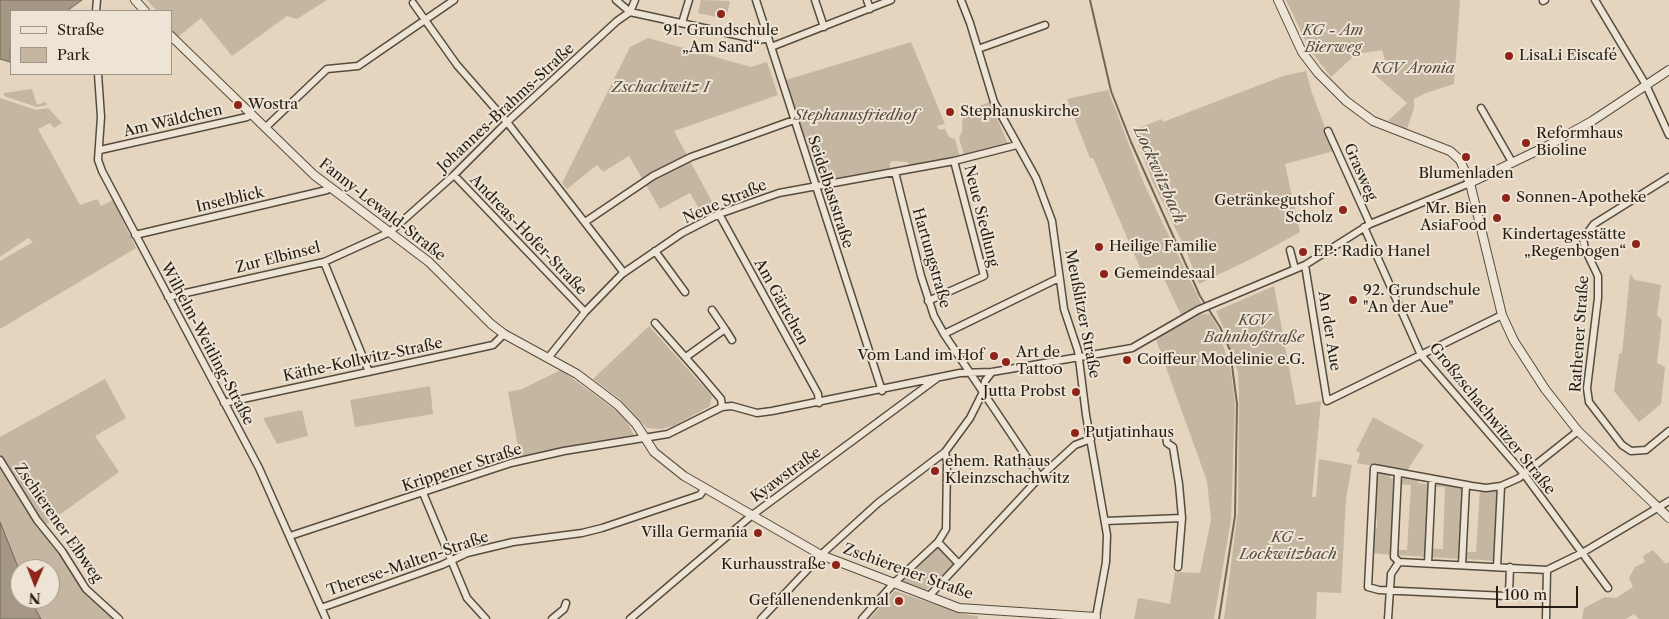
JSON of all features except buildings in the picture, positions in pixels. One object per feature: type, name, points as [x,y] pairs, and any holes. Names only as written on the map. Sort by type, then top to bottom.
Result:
[{"type":"street","points":[[135,0],[144,10]]},
{"type":"street","points":[[265,128],[327,69],[358,66],[454,0]]},
{"type":"street","points":[[616,0],[630,12],[759,40],[768,38]]},
{"type":"street","name":"Johannes-Brahms-Straße","points":[[390,232],[454,175],[507,122],[617,21],[630,12],[635,0]]},
{"type":"street","points":[[682,23],[689,0]]},
{"type":"street","name":"Seidelbaststraße","points":[[756,0],[882,391]]},
{"type":"street","points":[[816,0],[824,27]]},
{"type":"street","points":[[868,0],[870,9]]},
{"type":"street","points":[[771,47],[891,0]]},
{"type":"street","name":"Meußlitzer Straße","points":[[961,0],[994,102],[1036,178],[1050,214],[1064,309],[1078,357],[1105,521],[1106,562],[1096,618]]},
{"type":"street","points":[[1278,0],[1302,52],[1330,86],[1359,112],[1373,121],[1450,151],[1464,164],[1502,315],[1514,341],[1528,365],[1578,431],[1669,518]]},
{"type":"street","points":[[1595,0],[1646,85],[1669,135]]},
{"type":"street","points":[[413,3],[457,65],[507,122],[624,273]]},
{"type":"street","points":[[978,49],[1045,25]]},
{"type":"street","name":"Fanny-Lewald-Straße","points":[[172,37],[329,188],[429,262],[491,324],[504,334],[577,374],[618,405],[636,424],[654,452],[705,488],[752,516]]},
{"type":"street","points":[[1470,183],[1547,146],[1592,121],[1669,70]]},
{"type":"street","name":"Wilhelm-Weitling-Straße","points":[[98,75],[101,116],[98,160],[102,171],[259,468],[326,619]]},
{"type":"street","points":[[1481,108],[1512,162]]},
{"type":"street","name":"Am Wäldchen","points":[[100,150],[247,117],[251,114]]},
{"type":"street","points":[[585,222],[653,176],[691,157],[794,120]]},
{"type":"street","name":"Grasweg","points":[[1328,131],[1367,225]]},
{"type":"street","name":"Neue Straße","points":[[548,358],[585,312],[624,273],[682,233],[719,214],[779,192],[954,161],[1017,145]]},
{"type":"street","name":"Neue Siedlung","points":[[928,301],[984,276],[954,161]]},
{"type":"street","name":"Hartungstraße","points":[[895,172],[928,301],[944,334],[983,392]]},
{"type":"street","name":"Andreas-Hofer-Straße","points":[[454,175],[585,312]]},
{"type":"street","name":"Rathener Straße","points":[[1669,177],[1594,224],[1583,239],[1585,249],[1598,276],[1598,298],[1586,388],[1589,402],[1622,446],[1631,451],[1646,450],[1669,431]]},
{"type":"street","name":"Kyawstraße","points":[[631,619],[752,516],[937,378],[970,372],[992,372],[1135,347],[1204,309],[1305,265],[1367,225],[1470,183]]},
{"type":"street","name":"Inselblick","points":[[135,235],[329,188]]},
{"type":"street","name":"Am Gärtchen","points":[[719,214],[818,394],[819,403]]},
{"type":"street","name":"Großzschachwitzer Straße","points":[[1367,225],[1421,355],[1524,474],[1608,588]]},
{"type":"street","name":"Zur Elbinsel","points":[[168,297],[324,262],[390,232]]},
{"type":"street","points":[[1290,250],[1295,269]]},
{"type":"street","points":[[655,251],[685,292]]},
{"type":"street","points":[[324,262],[369,372]]},
{"type":"street","name":"An der Aue","points":[[1305,265],[1326,401],[1421,355]]},
{"type":"street","points":[[944,334],[1059,278]]},
{"type":"street","points":[[712,310],[732,340]]},
{"type":"street","points":[[1421,355],[1502,315]]},
{"type":"street","points":[[655,323],[721,399],[722,407],[732,406],[757,413],[882,391],[937,378]]},
{"type":"street","points":[[686,357],[725,330]]},
{"type":"street","name":"Käthe-Kollwitz-Straße","points":[[224,403],[493,345],[504,334]]},
{"type":"street","points":[[761,619],[821,555],[878,503],[945,452],[970,418],[983,392],[985,381],[992,372]]},
{"type":"street","points":[[983,392],[1040,477]]},
{"type":"street","name":"Krippener Straße","points":[[290,536],[511,463],[564,451],[668,434],[722,407]]},
{"type":"street","points":[[1510,567],[1509,594],[1506,596],[1390,590],[1368,586],[1374,468],[1486,488],[1501,486],[1524,474],[1578,431]]},
{"type":"street","points":[[1166,434],[1167,443],[1173,447],[1182,518],[1178,567]]},
{"type":"street","points":[[929,596],[1040,477],[1075,445],[1090,439]]},
{"type":"street","points":[[862,619],[894,584],[938,542],[946,529],[947,462],[945,452]]},
{"type":"street","name":"Zschierener Elbweg","points":[[0,460],[37,520],[67,557],[86,589],[119,619]]},
{"type":"street","points":[[1398,473],[1394,557],[1399,562],[1547,570],[1582,553],[1669,501]]},
{"type":"street","points":[[1428,563],[1432,479]]},
{"type":"street","points":[[1462,565],[1466,485]]},
{"type":"street","points":[[1497,566],[1501,486]]},
{"type":"street","name":"Therese-Malten-Straße","points":[[321,608],[451,561],[467,553],[513,542],[582,533],[623,522],[700,495],[705,488]]},
{"type":"street","points":[[422,493],[468,598],[486,619]]},
{"type":"street","name":"Zschierener Straße","points":[[752,516],[821,555],[894,584],[970,610],[1096,618]]},
{"type":"street","points":[[1105,521],[1182,518]]},
{"type":"street","points":[[938,542],[958,563]]},
{"type":"street","points":[[1388,619],[1391,574],[1399,562]]},
{"type":"street","points":[[1546,619],[1547,570]]},
{"type":"street","points":[[552,619],[564,608],[566,603]]},
{"type":"green space","points":[[147,0],[327,0],[297,19],[287,16],[232,56],[201,18],[178,37],[172,31],[172,10],[156,10]]},
{"type":"green space","points":[[701,0],[730,1],[726,19],[698,13]]},
{"type":"green space","points":[[1286,0],[1460,0],[1454,84],[1414,99],[1414,108],[1407,129],[1388,121],[1407,103],[1372,72],[1386,64],[1382,50],[1356,54],[1331,77],[1310,50]]},
{"type":"green space","name":"Zschachwitz I","points":[[648,38],[751,67],[767,62],[778,95],[674,131],[717,211],[704,217],[690,193],[660,209],[629,156],[603,172],[597,165],[567,189],[562,183],[630,47]]},
{"type":"green space","name":"Stephanusfriedhof","points":[[911,42],[945,124],[937,126],[939,130],[945,129],[949,137],[955,139],[960,157],[909,165],[908,162],[893,161],[890,163],[890,168],[819,181],[786,80]]},
{"type":"green space","points":[[1306,71],[1312,93],[1334,151],[1285,164],[1300,232],[1255,257],[1199,284],[1184,246],[1153,183],[1133,130],[1162,119],[1163,122],[1283,76]]},
{"type":"green space","points":[[32,89],[37,105],[45,102],[47,105],[37,107],[4,96],[4,93]]},
{"type":"green space","points":[[1108,90],[1145,186],[1202,305],[1182,317],[1158,266],[1141,270],[1093,158],[1090,158],[1067,99]]},
{"type":"green space","points":[[0,98],[36,110],[48,108],[62,123],[54,128],[50,123],[38,129],[80,205],[97,199],[101,206],[113,200],[136,248],[0,329],[0,261],[33,242],[28,238],[0,257]]},
{"type":"green space","points":[[990,102],[1008,144],[964,156],[959,138],[962,131],[963,112]]},
{"type":"green space","points":[[1630,274],[1635,280],[1661,285],[1657,315],[1662,320],[1657,363],[1665,367],[1661,404],[1639,422],[1614,391],[1619,354],[1622,353]]},
{"type":"green space","name":"KG - Lockwitzbach","points":[[1274,286],[1296,405],[1321,401],[1312,497],[1316,497],[1319,459],[1352,465],[1346,499],[1341,593],[1317,592],[1316,619],[1224,619],[1238,510],[1239,395],[1238,373],[1226,334],[1216,311]]},
{"type":"green space","points":[[1200,314],[1210,314],[1218,328],[1231,372],[1235,404],[1231,520],[1214,619],[1134,619],[1138,598],[1170,604],[1175,572],[1200,573],[1211,520],[1207,481],[1155,337]]},
{"type":"green space","points":[[649,326],[712,396],[710,406],[673,426],[661,429],[647,428],[620,399],[593,379]]},
{"type":"green space","points":[[561,370],[614,409],[626,420],[634,435],[520,457],[508,392],[522,389]]},
{"type":"green space","points":[[105,379],[126,418],[95,436],[119,472],[44,526],[0,456],[0,437]]},
{"type":"green space","points":[[430,386],[433,414],[355,427],[350,400]]},
{"type":"green space","points":[[302,410],[308,436],[277,444],[263,418]]},
{"type":"green space","points":[[1373,417],[1424,445],[1406,472],[1357,463],[1360,453],[1356,451]]},
{"type":"green space","points":[[0,462],[74,571],[116,619],[41,619],[36,609],[60,609],[60,559],[15,559],[0,522]]},
{"type":"green space","points":[[1382,471],[1390,473],[1390,478],[1397,479],[1392,555],[1372,553],[1373,531],[1377,528],[1377,519],[1374,518],[1377,476]]},
{"type":"green space","points":[[1404,476],[1418,478],[1418,483],[1431,485],[1427,557],[1396,555],[1396,550],[1407,550],[1411,485],[1400,484]]},
{"type":"green space","points":[[1438,482],[1466,486],[1462,559],[1430,557],[1431,549],[1443,549],[1445,487],[1434,487]]},
{"type":"green space","points":[[1480,489],[1500,489],[1496,561],[1465,559],[1466,552],[1476,552]]},
{"type":"green space","points":[[938,545],[955,563],[926,590],[901,581]]},
{"type":"green space","points":[[1653,550],[1666,564],[1669,562],[1669,619],[1639,619],[1634,614],[1626,619],[1582,619],[1584,608],[1605,597],[1616,598],[1633,587],[1629,578],[1635,567],[1645,562],[1643,556]]},
{"type":"green space","points":[[895,591],[964,614],[978,616],[978,619],[869,619]]},
{"type":"shaded area","points":[[0,0],[82,0],[68,10],[10,10],[10,62],[0,59]]},
{"type":"shaded area","points":[[0,522],[15,559],[10,559],[10,609],[36,609],[41,619],[0,619]]},
{"type":"waterway","name":"Lockwitzbach","points":[[1090,0],[1111,91],[1131,142],[1200,296],[1220,327],[1230,350],[1237,404],[1235,516],[1219,619]]},
{"type":"place","name":"91. Grundschule „Am Sand“","points":[[721,14]]},
{"type":"place","name":"LisaLi Eiscafé","points":[[1509,56]]},
{"type":"place","name":"Wostra","points":[[238,105]]},
{"type":"place","name":"Stephanuskirche","points":[[950,112]]},
{"type":"place","name":"Reformhaus Bioline","points":[[1526,143]]},
{"type":"place","name":"Blumenladen","points":[[1466,157]]},
{"type":"place","name":"Sonnen-Apotheke","points":[[1506,198]]},
{"type":"place","name":"Getränkegutshof Scholz","points":[[1343,210]]},
{"type":"place","name":"Mr. Bien AsiaFood","points":[[1497,218]]},
{"type":"place","name":"Kindertagesstätte „Regenbogen“","points":[[1636,244]]},
{"type":"place","name":"Heilige Familie","points":[[1099,247]]},
{"type":"place","name":"EP: Radio Hanel","points":[[1303,252]]},
{"type":"place","name":"Gemeindesaal","points":[[1104,274]]},
{"type":"place","name":"92. Grundschule \"An der Aue\"","points":[[1353,300]]},
{"type":"place","name":"Vom Land im Hof","points":[[994,356]]},
{"type":"place","name":"Coiffeur Modelinie e.G.","points":[[1127,360]]},
{"type":"place","name":"Art de Tattoo","points":[[1006,362]]},
{"type":"place","name":"Jutta Probst","points":[[1076,392]]},
{"type":"place","name":"Putjatinhaus","points":[[1075,433]]},
{"type":"place","name":"ehem. Rathaus Kleinzschachwitz","points":[[935,471]]},
{"type":"place","name":"Villa Germania","points":[[758,533]]},
{"type":"place","name":"Kurhausstraße","points":[[836,565]]},
{"type":"place","name":"Gefallenendenkmal","points":[[899,601]]},
{"type":"park label","name":"KG - Am Bierweg","points":[[1333,40]]},
{"type":"park label","name":"KGV Aronia","points":[[1413,69]]},
{"type":"park label","name":"KGV Bahnhofstraße","points":[[1254,330]]}]
